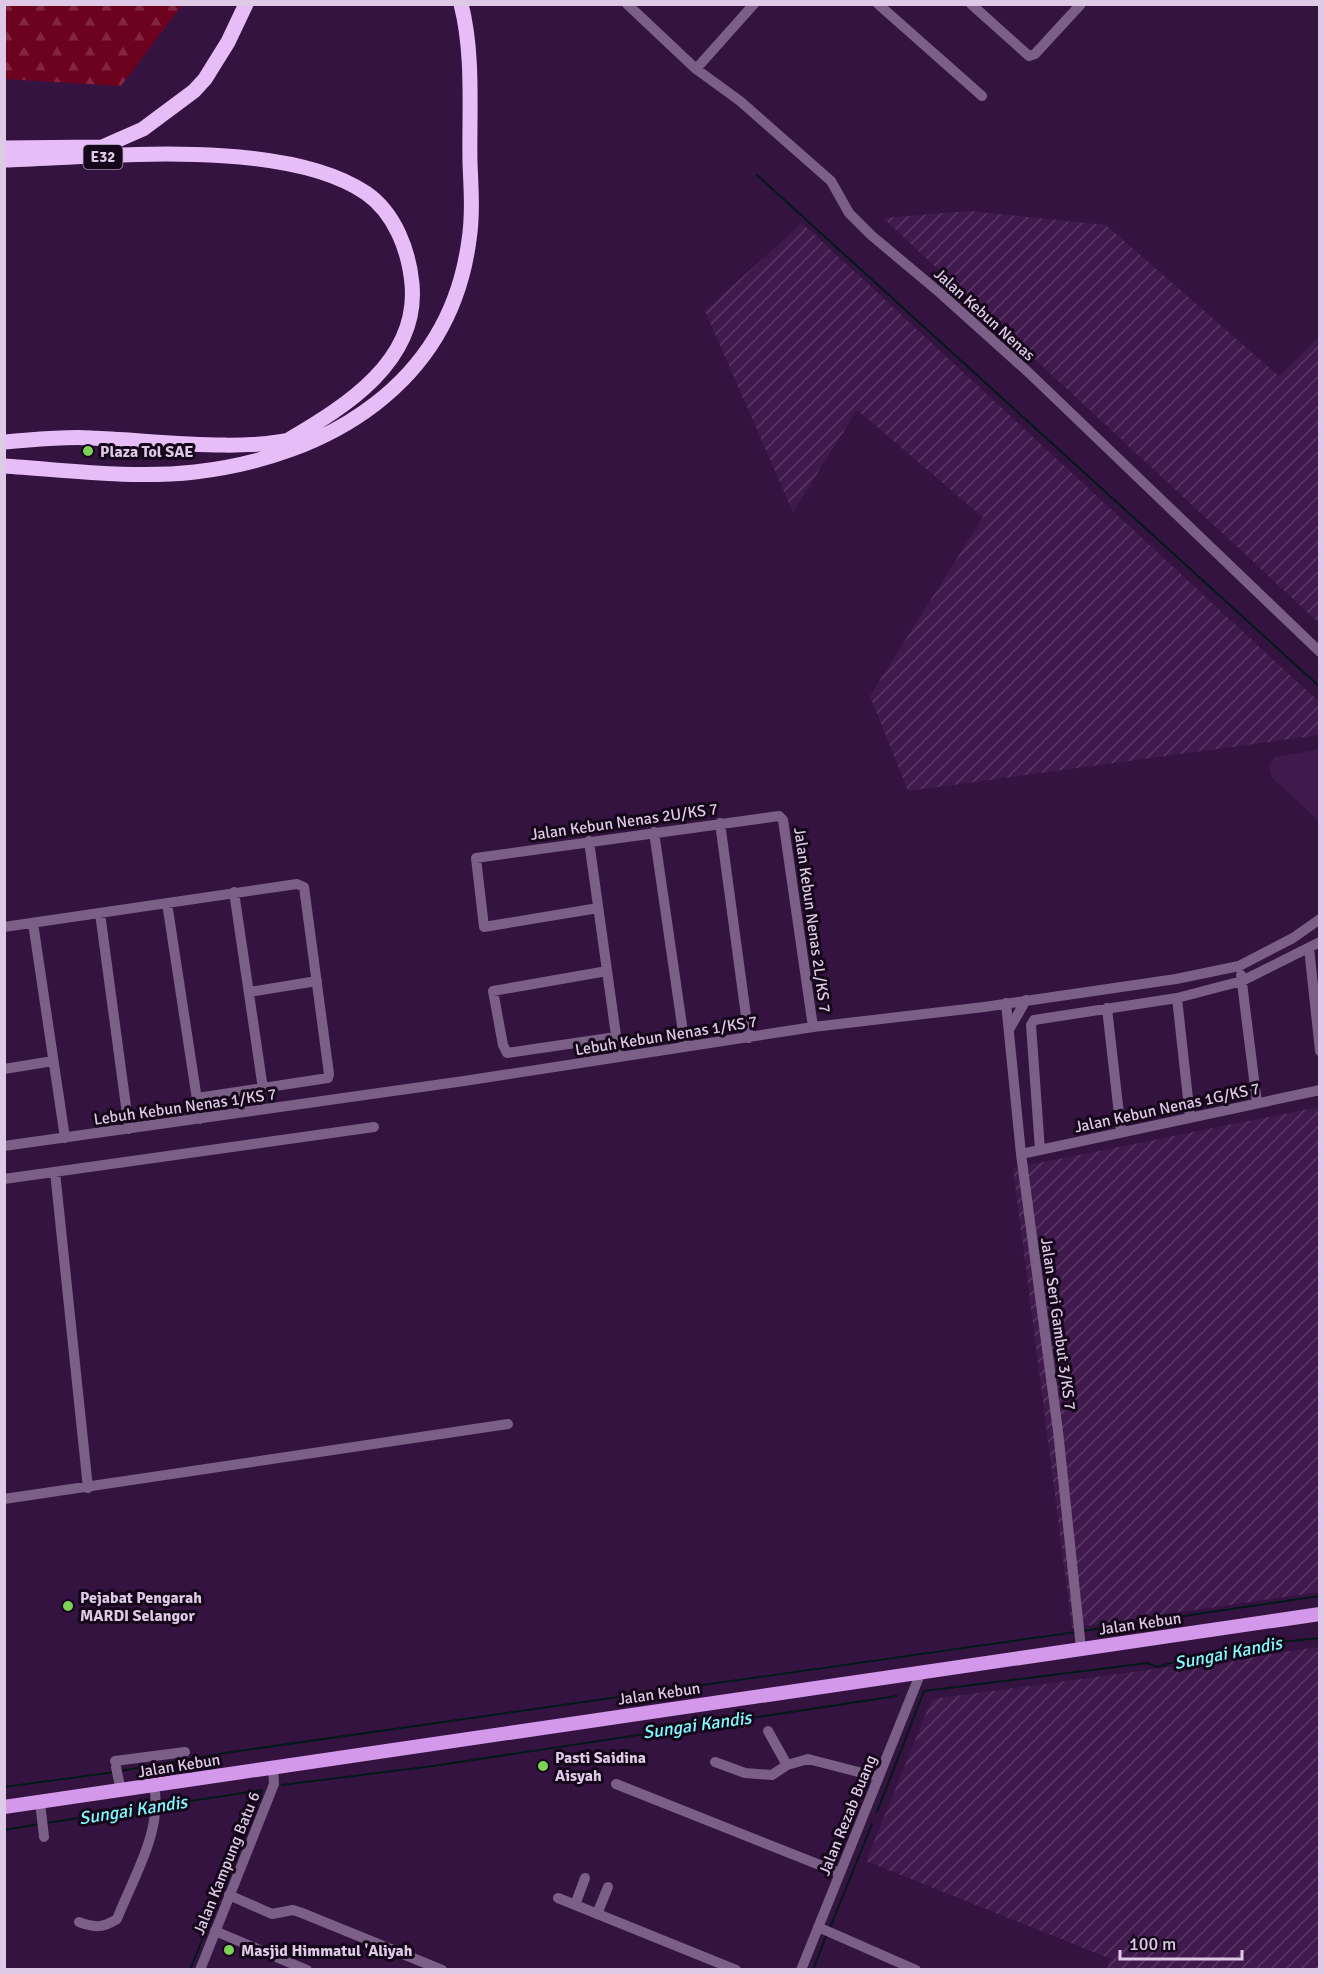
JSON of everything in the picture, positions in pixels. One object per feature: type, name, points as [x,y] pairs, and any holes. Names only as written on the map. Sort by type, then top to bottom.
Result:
[{"type":"highway","name":"E32","points":[[4,148],[102,147],[143,129],[194,91],[213,67],[246,4]]},
{"type":"highway","points":[[4,465],[140,474],[193,472],[248,464],[271,458],[327,436],[355,420],[406,377],[443,324],[465,264],[471,219],[471,187],[468,65],[461,4]]},
{"type":"highway","name":"E32","points":[[4,160],[201,154],[303,165],[330,174],[368,194],[397,228],[402,244],[412,286],[407,323],[394,354],[368,386],[327,417],[290,439]]},
{"type":"highway","points":[[4,442],[88,437],[238,444],[290,439],[315,431],[344,417],[393,377]]},
{"type":"main road","name":"Jalan Kebun","points":[[4,1808],[40,1802],[118,1774],[155,1792],[273,1767],[921,1672],[1080,1637],[1320,1614]]},
{"type":"street","name":"Jalan Kebun Nenas","points":[[627,4],[696,69],[740,101],[831,181],[849,213],[870,236],[939,292],[1035,379],[1320,652]]},
{"type":"street","points":[[696,69],[754,4]]},
{"type":"street","points":[[878,4],[953,73],[982,96]]},
{"type":"street","points":[[971,4],[1029,56],[1035,54],[1075,7]]},
{"type":"street","name":"Jalan Kebun Nenas 2U/KS 7","points":[[598,908],[484,927],[475,863],[478,857],[654,832],[782,817]]},
{"type":"street","name":"Jalan Kebun Nenas 2L/KS 7","points":[[782,817],[813,1027]]},
{"type":"street","points":[[720,824],[749,1038]]},
{"type":"street","points":[[654,832],[685,1046]]},
{"type":"street","points":[[589,841],[619,1057]]},
{"type":"street","points":[[4,927],[234,892],[297,884],[304,887],[329,1074],[327,1078],[197,1098]]},
{"type":"street","points":[[234,892],[263,1089]]},
{"type":"street","points":[[167,903],[200,1119]]},
{"type":"street","points":[[100,912],[129,1129]]},
{"type":"street","name":"Lebuh Kebun Nenas 1/KS 7","points":[[4,1146],[200,1119],[813,1027],[984,1007],[1176,979],[1239,966],[1286,942],[1320,919]]},
{"type":"street","points":[[33,923],[65,1138]]},
{"type":"street","points":[[1040,1150],[1031,1025],[1034,1020],[1177,999],[1242,981],[1320,942]]},
{"type":"street","points":[[1309,948],[1320,1051]]},
{"type":"street","points":[[1239,966],[1257,1103]]},
{"type":"street","points":[[607,971],[493,991],[502,1045],[504,1051],[509,1053],[616,1037]]},
{"type":"street","points":[[249,992],[317,981]]},
{"type":"street","points":[[1177,999],[1190,1117]]},
{"type":"street","points":[[1008,1031],[1026,1000]]},
{"type":"street","name":"Jalan Seri Gambut 3/KS 7","points":[[1006,1004],[1021,1154],[1052,1382],[1080,1637]]},
{"type":"street","points":[[984,1007],[999,1016],[1008,1031]]},
{"type":"street","points":[[1107,1008],[1120,1132]]},
{"type":"street","points":[[4,1069],[53,1061]]},
{"type":"street","name":"Jalan Kebun Nenas 1G/KS 7","points":[[1021,1154],[1320,1090]]},
{"type":"street","points":[[4,1179],[374,1127]]},
{"type":"street","points":[[55,1172],[88,1488]]},
{"type":"street","points":[[4,1499],[508,1424]]},
{"type":"street","name":"Jalan Rezab Buang","points":[[806,1968],[824,1930],[840,1873],[921,1672]]},
{"type":"street","points":[[768,1731],[788,1765]]},
{"type":"street","points":[[118,1774],[185,1752]]},
{"type":"street","points":[[715,1762],[746,1773],[772,1775],[788,1765],[808,1759],[878,1777]]},
{"type":"street","name":"Jalan Kampung Batu 6","points":[[200,1970],[274,1784],[273,1767]]},
{"type":"street","points":[[616,1784],[840,1873]]},
{"type":"street","points":[[79,1922],[97,1927],[107,1926],[117,1919],[153,1829],[157,1811],[155,1792]]},
{"type":"street","points":[[40,1802],[44,1828]]},
{"type":"street","points":[[575,1905],[585,1878]]},
{"type":"street","points":[[597,1914],[608,1887]]},
{"type":"street","points":[[230,1895],[272,1914],[292,1910],[302,1913],[442,1970]]},
{"type":"street","points":[[558,1898],[736,1970]]},
{"type":"street","points":[[215,1930],[307,1970]]},
{"type":"street","points":[[824,1930],[916,1970]]},
{"type":"shaded area","points":[[969,211],[1106,225],[1279,376],[1319,337],[1319,623],[883,218]]},
{"type":"shaded area","points":[[802,223],[1319,702],[1319,735],[908,791],[870,696],[983,517],[857,410],[793,512],[705,311]]},
{"type":"shaded area","points":[[1320,749],[1319,821],[1272,778],[1269,766],[1275,757]]},
{"type":"shaded area","points":[[1319,1107],[1319,1592],[1072,1628],[1013,1168]]},
{"type":"shaded area","points":[[1319,1647],[1319,1969],[1107,1969],[1111,1959],[866,1861],[932,1699]]},
{"type":"green space","points":[[4,5],[182,5],[121,86],[5,79]]},
{"type":"waterway","points":[[757,175],[1320,687]]},
{"type":"waterway","points":[[1082,1631],[1320,1596]]},
{"type":"waterway","points":[[120,1771],[225,1753],[1076,1632]]},
{"type":"waterway","name":"Sungai Kandis","points":[[877,1812],[924,1691],[1148,1663],[1157,1667],[1200,1655],[1247,1652],[1270,1648],[1280,1642],[1320,1638]]},
{"type":"waterway","name":"Sungai Kandis","points":[[282,1785],[433,1766],[897,1696]]},
{"type":"waterway","points":[[4,1787],[115,1772]]},
{"type":"waterway","name":"Sungai Kandis","points":[[158,1806],[262,1790]]},
{"type":"waterway","points":[[190,1970],[262,1791]]},
{"type":"waterway","name":"Sungai Kandis","points":[[46,1823],[153,1807]]},
{"type":"waterway","name":"Sungai Kandis","points":[[4,1830],[40,1824]]},
{"type":"waterway","points":[[830,1928],[872,1824]]},
{"type":"waterway","points":[[813,1970],[826,1936]]},
{"type":"place","name":"Plaza Tol SAE","points":[[88,451]]},
{"type":"place","name":"Pejabat Pengarah MARDI Selangor","points":[[68,1606]]},
{"type":"place","name":"Pasti Saidina Aisyah","points":[[543,1766]]},
{"type":"place","name":"Masjid Himmatul 'Aliyah","points":[[229,1950]]}]
